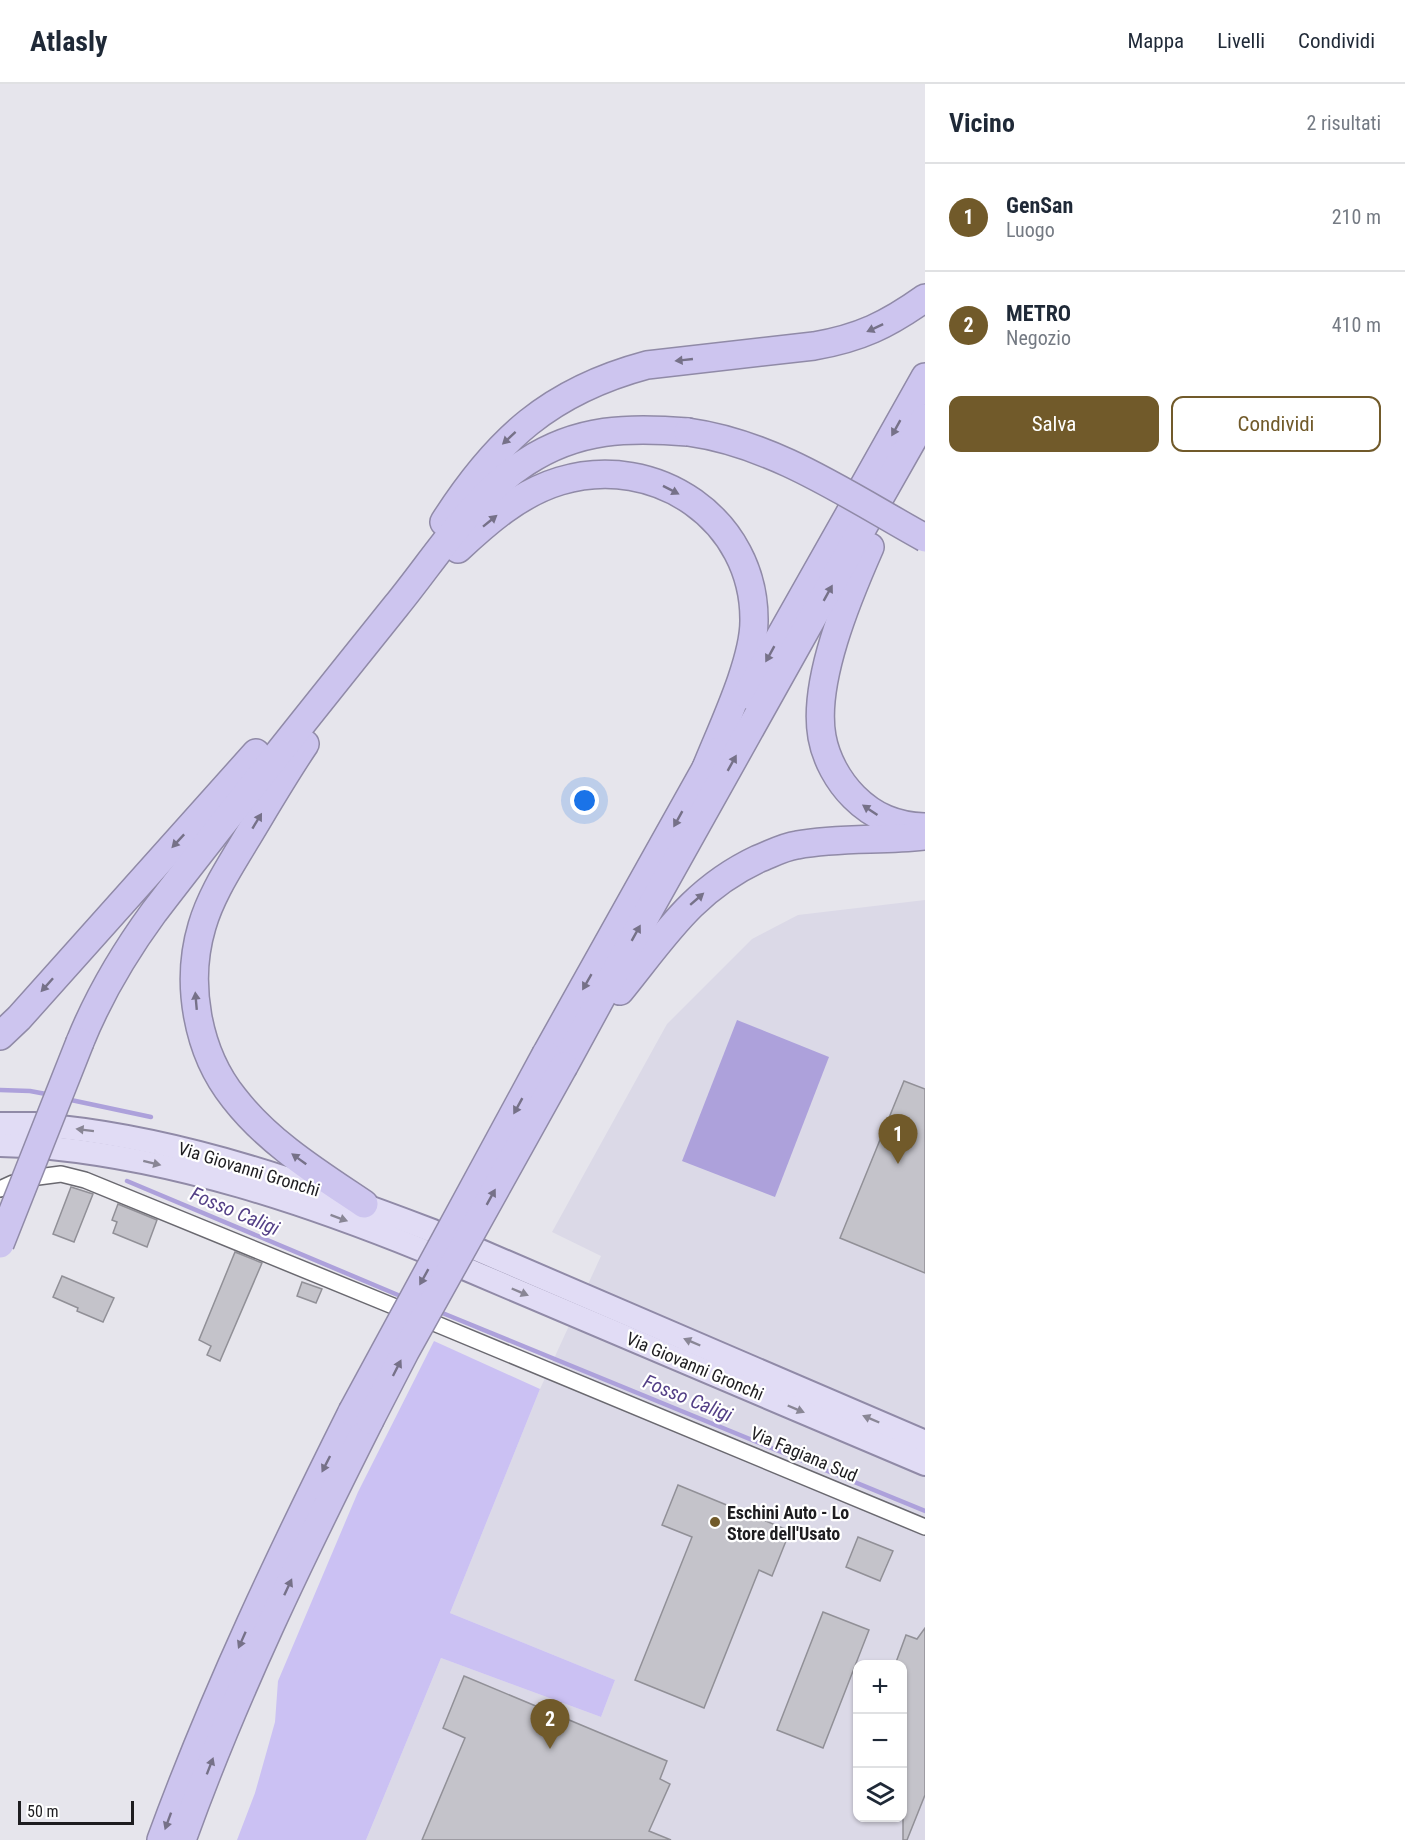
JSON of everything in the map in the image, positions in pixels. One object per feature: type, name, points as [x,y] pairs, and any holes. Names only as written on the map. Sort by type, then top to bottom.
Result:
[{"type":"highway","points":[[400,602],[422,556],[483,465],[532,418],[554,404],[585,387],[647,365],[814,346],[856,337],[902,315],[925,298]]},
{"type":"highway","points":[[578,1039],[871,509],[925,377]]},
{"type":"highway","points":[[161,1840],[196,1744],[275,1566],[361,1416],[555,1060],[706,768],[871,509],[925,418]]},
{"type":"highway","points":[[0,1244],[81,1042],[106,986],[135,938],[197,855],[435,555],[482,500],[526,461],[565,441],[595,433],[655,429],[717,436],[768,453],[925,538]]},
{"type":"highway","points":[[400,602],[471,537],[515,502],[536,491],[561,481],[604,475],[625,476],[665,486],[701,509],[729,536],[748,576],[753,600],[754,623],[751,645],[738,688],[706,768]]},
{"type":"highway","points":[[871,509],[822,694],[822,737],[837,776],[845,788],[866,809],[898,824],[925,827]]},
{"type":"highway","points":[[0,1036],[19,1018],[216,800],[294,710],[349,663]]},
{"type":"highway","points":[[349,663],[316,727],[286,773],[206,913],[195,960],[195,984],[197,1011],[211,1060],[221,1081],[236,1101],[290,1153],[364,1204]]},
{"type":"highway","points":[[555,1060],[578,1039],[623,987],[676,919],[705,892],[742,867],[794,845],[925,836]]},
{"type":"highway","points":[[182,1840],[253,1662],[315,1529],[361,1416]]},
{"type":"main road","points":[[0,1124],[34,1124]]},
{"type":"main road","name":"Via Giovanni Gronchi","points":[[60,1127],[154,1141],[239,1164],[364,1204],[433,1231]]},
{"type":"main road","points":[[0,1145],[26,1146]]},
{"type":"main road","name":"Via Giovanni Gronchi","points":[[51,1148],[135,1159],[238,1186],[298,1203],[422,1250]]},
{"type":"main road","name":"Via Giovanni Gronchi","points":[[925,1442],[471,1259],[925,1464]]},
{"type":"street","points":[[38,1177],[61,1174],[85,1180],[393,1306]]},
{"type":"street","name":"Via Fagiana Sud","points":[[435,1323],[925,1527]]},
{"type":"shaded area","points":[[925,900],[925,1840],[366,1840],[441,1658],[601,1717],[615,1680],[450,1613],[540,1389],[601,1256],[552,1232],[667,1024],[752,939],[798,915]]},
{"type":"shaded area","points":[[737,1020],[829,1057],[775,1197],[682,1161]]},
{"type":"shaded area","points":[[434,1341],[540,1389],[450,1613],[615,1680],[601,1717],[441,1658],[366,1840],[237,1840],[255,1793],[275,1722],[278,1681],[358,1492]]},
{"type":"building","points":[[904,1081],[925,1089],[925,1273],[840,1238]]},
{"type":"building","points":[[71,1187],[93,1194],[74,1242],[53,1234]]},
{"type":"building","points":[[118,1204],[157,1220],[147,1247],[113,1233],[117,1222],[112,1220]]},
{"type":"building","points":[[235,1252],[262,1263],[220,1361],[207,1355],[211,1346],[199,1340]]},
{"type":"building","points":[[62,1276],[114,1298],[103,1322],[53,1297]]},
{"type":"building","points":[[302,1282],[322,1289],[316,1303],[297,1296]]},
{"type":"building","points":[[678,1485],[790,1531],[772,1576],[759,1570],[704,1708],[635,1680],[692,1537],[662,1525]]},
{"type":"building","points":[[858,1537],[893,1551],[880,1581],[846,1567]]},
{"type":"building","points":[[823,1612],[869,1630],[857,1660],[853,1660],[853,1671],[823,1748],[777,1730]]},
{"type":"building","points":[[925,1628],[925,1795],[907,1840],[903,1840],[903,1822],[907,1822],[907,1660],[897,1660],[906,1635],[917,1639]]},
{"type":"building","points":[[464,1676],[667,1761],[660,1779],[670,1784],[649,1831],[671,1840],[422,1840],[465,1738],[443,1728]]},
{"type":"waterway","name":"Fosso Caligi","points":[[0,1090],[46,1094]]},
{"type":"waterway","name":"Fosso Caligi","points":[[71,1100],[151,1117]]},
{"type":"waterway","name":"Fosso Caligi","points":[[127,1181],[398,1295]]},
{"type":"waterway","name":"Fosso Caligi","points":[[440,1312],[925,1511]]},
{"type":"place","name":"GenSan","points":[[898,1164]]},
{"type":"place","name":"Eschini Auto - Lo Store dell'Usato","points":[[715,1522]]},
{"type":"place","name":"METRO","points":[[550,1749]]}]
